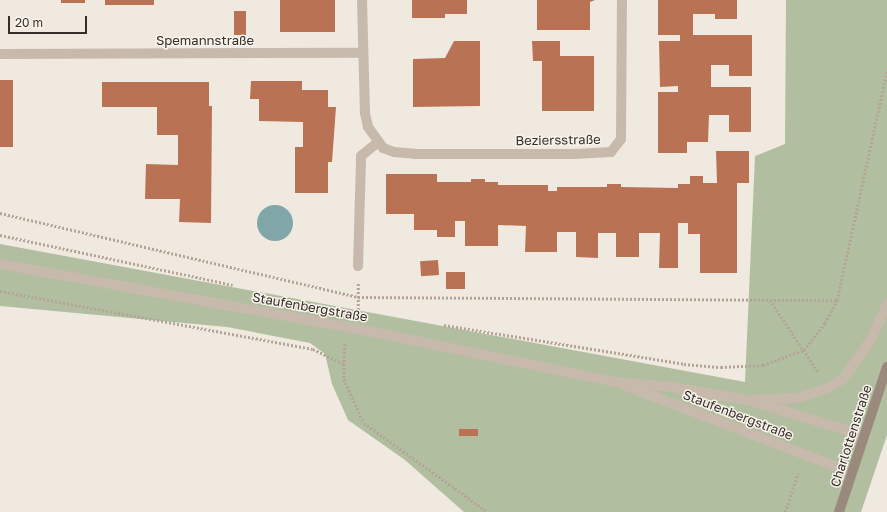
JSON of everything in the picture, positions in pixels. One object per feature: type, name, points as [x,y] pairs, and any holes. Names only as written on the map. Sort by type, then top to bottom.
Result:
[{"type":"main road","name":"Charlottenstraße","points":[[839,512],[866,436],[887,367]]},
{"type":"street","name":"Beziersstraße","points":[[362,0],[362,53],[365,112],[368,127],[383,148],[394,152],[415,154],[611,152],[621,139],[622,0]]},
{"type":"street","name":"Spemannstraße","points":[[0,54],[362,53]]},
{"type":"street","points":[[358,266],[361,156],[378,142]]},
{"type":"street","name":"Staufenbergstraße","points":[[0,264],[359,329],[615,382],[671,387],[746,400],[866,436]]},
{"type":"street","name":"Staufenbergstraße","points":[[746,400],[797,398],[827,388],[843,379],[871,339],[887,304]]},
{"type":"street","name":"Staufenbergstraße","points":[[615,382],[853,473]]},
{"type":"path","points":[[435,324],[721,367],[763,365],[804,350],[825,323],[837,300],[887,71]]},
{"type":"path","points":[[0,213],[358,298],[837,300]]},
{"type":"path","points":[[0,235],[241,287]]},
{"type":"path","points":[[358,266],[359,329]]},
{"type":"path","points":[[0,291],[313,349],[344,364]]},
{"type":"path","points":[[770,300],[819,375]]},
{"type":"path","points":[[350,310],[365,313]]},
{"type":"path","points":[[346,327],[344,379],[364,423],[488,512]]},
{"type":"path","points":[[785,512],[798,471]]},
{"type":"green space","points":[[786,0],[887,0],[887,435],[861,512],[464,512],[405,460],[348,420],[332,384],[325,354],[310,343],[227,327],[0,306],[0,244],[745,382],[755,156],[785,144]]},
{"type":"water","points":[[275,205],[285,208],[290,213],[293,223],[290,233],[285,238],[275,241],[265,238],[260,233],[257,223],[260,213],[265,208]]},
{"type":"building","points":[[61,0],[85,0],[85,3],[61,3]]},
{"type":"building","points":[[105,0],[154,0],[154,5],[105,5]]},
{"type":"building","points":[[280,0],[335,0],[335,32],[280,32]]},
{"type":"building","points":[[412,0],[467,0],[467,14],[445,14],[445,18],[412,18]]},
{"type":"building","points":[[537,0],[595,0],[590,2],[590,30],[537,30]]},
{"type":"building","points":[[658,0],[737,0],[737,19],[715,19],[715,14],[693,14],[693,35],[752,35],[752,76],[729,76],[729,65],[711,65],[711,87],[751,87],[751,132],[729,132],[729,115],[709,115],[708,142],[687,142],[687,153],[658,153],[658,92],[678,92],[678,86],[660,87],[659,41],[680,41],[680,35],[658,35]]},
{"type":"building","points":[[234,11],[246,11],[246,35],[234,35]]},
{"type":"building","points":[[454,41],[480,41],[480,106],[413,107],[413,59],[445,58]]},
{"type":"building","points":[[532,41],[560,41],[560,56],[594,56],[594,111],[542,111],[542,61],[533,61]]},
{"type":"building","points":[[0,80],[13,80],[13,147],[0,147]]},
{"type":"building","points":[[251,81],[302,81],[302,90],[328,90],[328,107],[336,107],[332,162],[328,162],[328,193],[295,193],[295,147],[303,147],[303,122],[259,121],[259,99],[250,99]]},
{"type":"building","points":[[102,82],[209,82],[209,106],[212,106],[211,223],[179,222],[180,199],[145,199],[146,164],[178,165],[178,135],[157,135],[157,107],[102,107]]},
{"type":"building","points":[[716,151],[749,151],[749,183],[737,183],[737,273],[700,273],[700,234],[688,234],[688,223],[678,223],[678,268],[659,268],[660,233],[639,233],[639,257],[616,257],[616,233],[598,233],[598,258],[576,257],[576,232],[557,232],[557,252],[525,252],[526,226],[498,225],[498,246],[465,246],[465,221],[455,221],[455,237],[437,237],[437,230],[414,230],[414,214],[386,214],[386,174],[437,174],[437,182],[471,182],[471,179],[485,179],[485,182],[498,182],[498,185],[548,185],[548,191],[557,191],[557,187],[607,187],[607,184],[621,184],[621,187],[678,188],[678,184],[690,184],[690,176],[703,176],[703,183],[717,183]]},
{"type":"building","points":[[438,260],[439,275],[421,276],[420,261]]},
{"type":"building","points":[[446,272],[465,272],[465,289],[446,289]]},
{"type":"building","points":[[459,429],[478,429],[478,436],[459,436]]}]
